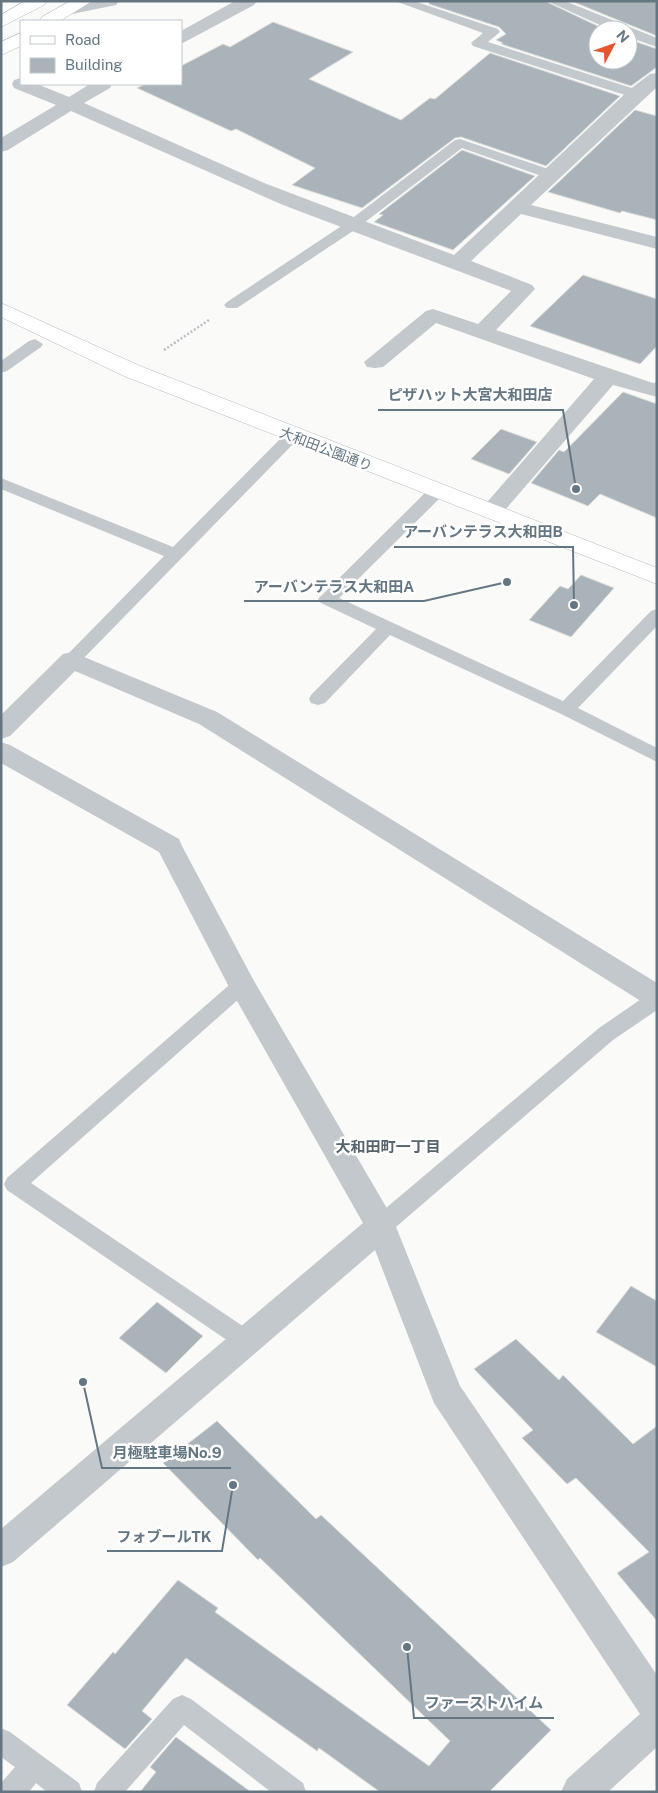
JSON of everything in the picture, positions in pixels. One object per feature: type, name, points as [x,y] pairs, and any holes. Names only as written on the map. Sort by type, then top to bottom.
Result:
[{"type":"street","points":[[1,22],[38,1]]},
{"type":"street","points":[[50,20],[75,5],[110,1]]},
{"type":"street","points":[[182,38],[248,1]]},
{"type":"street","points":[[1,50],[20,39]]},
{"type":"street","points":[[1,76],[20,84]]},
{"type":"street","points":[[458,263],[636,94],[657,78]]},
{"type":"street","points":[[24,85],[70,103],[254,186],[351,226],[458,263],[525,289],[482,332]]},
{"type":"street","points":[[1,146],[101,85]]},
{"type":"street","points":[[517,207],[657,243]]},
{"type":"street","name":"大和田公園通り","points":[[1,309],[132,371],[292,436],[657,577]]},
{"type":"street","points":[[375,362],[433,315],[608,376],[655,391],[657,389]]},
{"type":"street","points":[[491,512],[608,376]]},
{"type":"street","points":[[1,730],[72,660],[208,718],[657,998]]},
{"type":"street","points":[[1,751],[169,846],[242,985],[381,1226],[446,1393],[657,1707]]},
{"type":"street","points":[[2,1552],[245,1340],[381,1226]]},
{"type":"street","points":[[580,1792],[657,1723]]},
{"type":"lane","points":[[401,1],[493,32],[478,43],[636,94]]},
{"type":"lane","points":[[553,1],[598,20]]},
{"type":"lane","points":[[638,36],[657,43]]},
{"type":"lane","points":[[232,305],[351,226],[460,143],[552,175]]},
{"type":"lane","points":[[1,368],[35,344]]},
{"type":"lane","points":[[72,660],[292,436]]},
{"type":"lane","points":[[1,483],[175,554]]},
{"type":"lane","points":[[437,491],[327,599],[566,709],[657,756]]},
{"type":"lane","points":[[566,709],[657,615]]},
{"type":"lane","points":[[318,699],[388,627]]},
{"type":"lane","points":[[242,985],[15,1184],[245,1340]]},
{"type":"lane","points":[[381,1226],[606,1034],[657,998]]},
{"type":"lane","points":[[107,1792],[182,1708],[293,1792]]},
{"type":"lane","points":[[1,1741],[69,1792]]},
{"type":"lane","points":[[12,1792],[34,1765]]},
{"type":"path","points":[[132,371],[232,305]]},
{"type":"building","points":[[429,1],[545,1],[588,21],[588,70],[638,70],[638,42],[657,49],[657,67],[631,86],[501,44],[503,43],[496,40],[506,34],[499,27],[429,4]]},
{"type":"building","points":[[571,1],[657,1],[657,36],[638,28],[638,20],[618,20]]},
{"type":"building","points":[[273,22],[353,52],[309,79],[401,120],[430,98],[435,99],[490,53],[620,96],[546,166],[461,137],[455,138],[362,208],[292,185],[315,168],[236,129],[231,131],[137,88],[143,85],[182,85],[182,65],[223,44],[230,47]]},
{"type":"building","points":[[635,110],[657,116],[657,220],[622,211],[620,213],[548,192]]},
{"type":"building","points":[[462,150],[535,176],[453,250],[374,222],[383,215],[379,214]]},
{"type":"building","points":[[583,275],[657,299],[657,346],[640,364],[530,326]]},
{"type":"building","points":[[623,392],[657,404],[657,518],[600,494],[588,506],[531,483],[559,450],[564,452]]},
{"type":"building","points":[[501,429],[537,442],[509,474],[471,459]]},
{"type":"building","points":[[581,575],[614,588],[571,637],[529,620],[560,586],[568,589]]},
{"type":"building","points":[[631,1286],[657,1301],[657,1367],[596,1332]]},
{"type":"building","points":[[157,1302],[203,1336],[166,1373],[119,1338]]},
{"type":"building","points":[[516,1339],[559,1380],[563,1375],[633,1444],[657,1426],[657,1621],[617,1573],[649,1552],[576,1478],[567,1484],[522,1438],[533,1430],[474,1369]]},
{"type":"building","points":[[217,1421],[316,1519],[321,1515],[551,1730],[489,1792],[380,1792],[319,1748],[317,1751],[186,1658],[142,1711],[152,1719],[125,1749],[67,1705],[113,1652],[115,1654],[178,1580],[218,1608],[215,1612],[429,1766],[450,1741],[260,1558],[258,1560],[163,1463]]},
{"type":"building","points":[[176,1737],[251,1792],[140,1792],[156,1772],[150,1767]]},
{"type":"place","name":"ピザハット大宮大和田店","points":[[576,489]]},
{"type":"place","name":"アーバンテラス大和田A","points":[[507,582]]},
{"type":"place","name":"アーバンテラス大和田B","points":[[574,605]]},
{"type":"place","name":"月極駐車場No.9","points":[[83,1382]]},
{"type":"place","name":"フォブールTK","points":[[233,1485]]},
{"type":"place","name":"ファーストハイム","points":[[407,1647]]},
{"type":"district","name":"大和田町一丁目","points":[[388,1146]]}]
